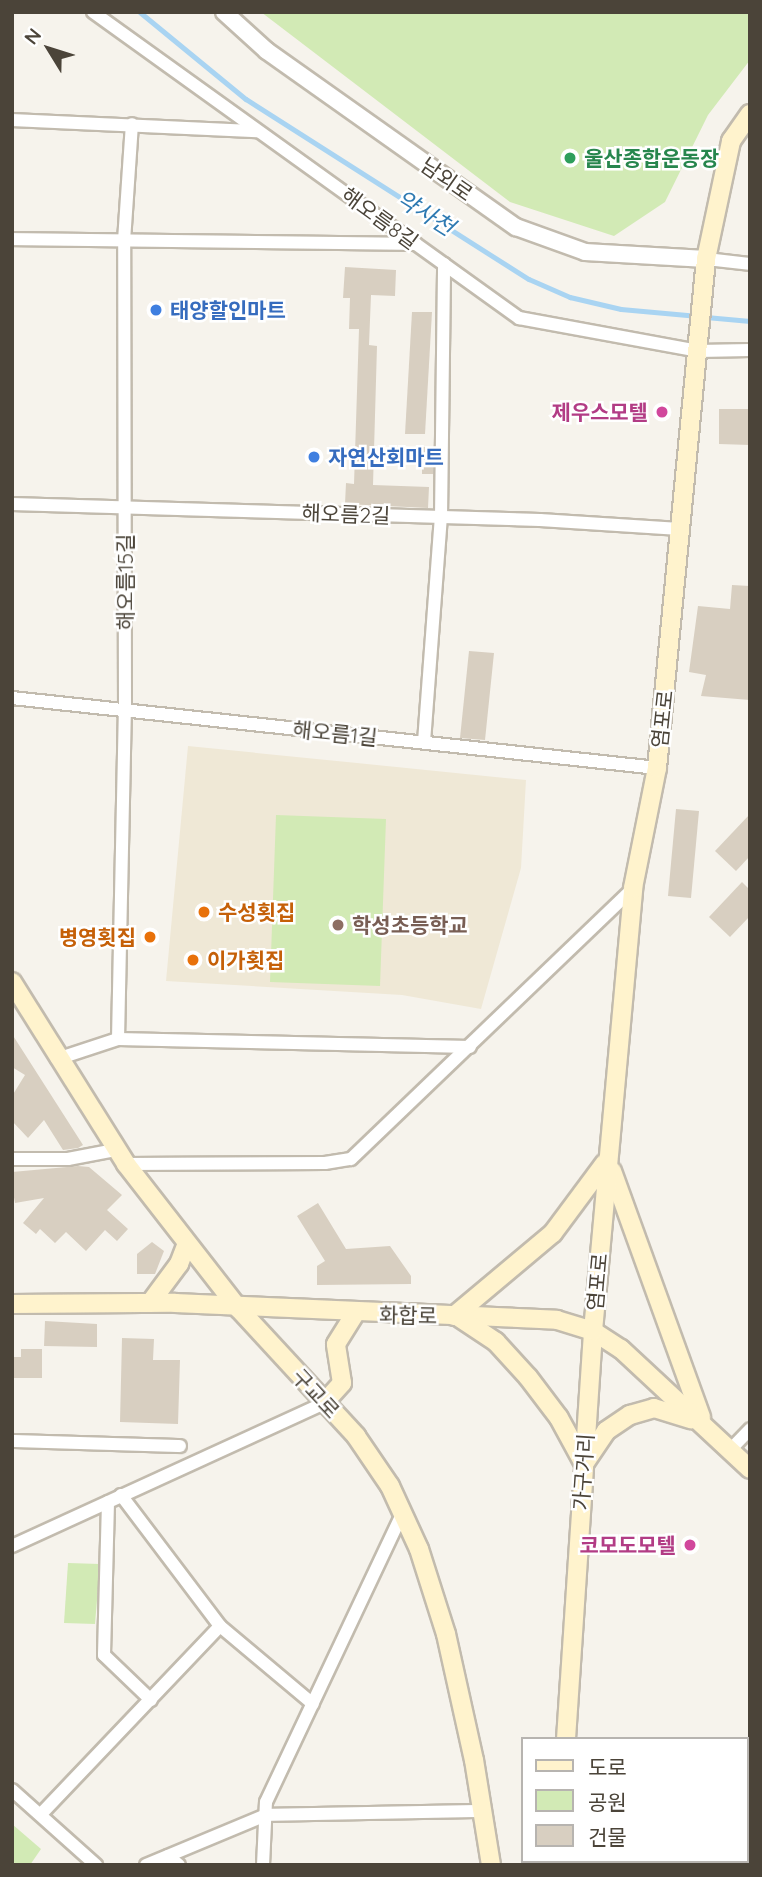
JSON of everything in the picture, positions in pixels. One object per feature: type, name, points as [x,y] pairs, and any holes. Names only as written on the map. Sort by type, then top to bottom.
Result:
[{"type":"main road","name":"염포로","points":[[593,1331],[633,888],[657,768],[706,259],[731,141],[750,114]]},
{"type":"main road","name":"구교로","points":[[12,982],[57,1059],[120,1157],[239,1309],[373,1458],[403,1512],[442,1622],[484,1811],[491,1865]]},
{"type":"main road","points":[[609,1157],[553,1233],[454,1316],[481,1329],[528,1377],[559,1418],[584,1464],[606,1431],[642,1410],[666,1409],[707,1428]]},
{"type":"main road","points":[[609,1157],[619,1195],[707,1428]]},
{"type":"main road","points":[[150,1303],[179,1264],[187,1242]]},
{"type":"main road","name":"화합로","points":[[12,1304],[150,1303],[355,1314],[557,1320],[593,1331],[621,1349],[750,1469]]},
{"type":"main road","points":[[324,1403],[342,1383],[336,1344],[355,1314]]},
{"type":"main road","name":"가구거리","points":[[566,1737],[593,1331]]},
{"type":"street","name":"해오름8길","points":[[93,12],[519,318],[698,351],[750,350]]},
{"type":"street","name":"남외로","points":[[224,12],[267,51],[516,227],[585,252],[706,259]]},
{"type":"street","points":[[12,120],[259,131]]},
{"type":"street","name":"해오름15길","points":[[118,1039],[125,710],[124,240],[132,124]]},
{"type":"street","points":[[12,239],[416,244]]},
{"type":"street","points":[[706,259],[750,264]]},
{"type":"street","points":[[424,743],[441,517],[444,264]]},
{"type":"street","name":"해오름2길","points":[[12,504],[441,517],[680,530]]},
{"type":"street","name":"해오름1길","points":[[12,698],[657,768]]},
{"type":"street","points":[[12,1158],[120,1157],[325,1163],[351,1158],[470,1047],[633,888]]},
{"type":"street","points":[[57,1059],[118,1039],[470,1047]]},
{"type":"street","points":[[12,1546],[121,1495],[275,1429],[324,1403]]},
{"type":"street","points":[[730,1450],[750,1429]]},
{"type":"street","points":[[12,1441],[180,1446]]},
{"type":"street","points":[[121,1495],[220,1626],[313,1704]]},
{"type":"street","points":[[108,1502],[104,1655],[151,1700]]},
{"type":"street","points":[[263,1865],[266,1802],[403,1512]]},
{"type":"street","points":[[42,1813],[220,1626]]},
{"type":"street","points":[[12,1790],[42,1813],[96,1865]]},
{"type":"street","points":[[149,1864],[265,1815],[484,1811]]},
{"type":"street","points":[[168,1856],[179,1865]]},
{"type":"shaded area","name":"학성초등학교","points":[[188,746],[526,780],[521,868],[481,1009],[402,995],[166,981]]},
{"type":"green space","name":"울산종합운동장","points":[[261,12],[750,12],[750,60],[708,115],[665,202],[614,236],[510,202]]},
{"type":"green space","points":[[276,815],[386,819],[380,986],[270,982]]},
{"type":"green space","points":[[68,1563],[100,1564],[95,1624],[64,1623]]},
{"type":"green space","points":[[12,1824],[41,1849],[30,1865],[12,1865]]},
{"type":"building","points":[[345,267],[396,270],[395,296],[371,295],[369,345],[377,346],[373,485],[429,487],[428,508],[345,504],[346,483],[354,484],[359,329],[349,329],[350,298],[343,298]]},
{"type":"building","points":[[412,312],[432,312],[425,434],[405,434]]},
{"type":"building","points":[[719,409],[750,409],[750,445],[719,444]]},
{"type":"building","points":[[422,447],[433,447],[433,474],[422,474]]},
{"type":"building","points":[[732,585],[750,586],[750,700],[701,696],[706,675],[689,672],[698,606],[730,609]]},
{"type":"building","points":[[469,651],[494,653],[485,740],[460,738]]},
{"type":"building","points":[[676,809],[699,811],[691,898],[668,896]]},
{"type":"building","points":[[750,814],[750,856],[736,871],[715,851]]},
{"type":"building","points":[[742,882],[750,890],[750,916],[730,937],[709,917]]},
{"type":"building","points":[[12,1034],[83,1145],[63,1150],[44,1120],[28,1138],[12,1121],[12,1096],[25,1075],[12,1067]]},
{"type":"building","points":[[89,1167],[122,1195],[107,1210],[128,1229],[117,1241],[105,1230],[86,1251],[66,1232],[55,1243],[40,1229],[36,1234],[23,1223],[44,1198],[15,1203],[12,1186],[12,1172]]},
{"type":"building","points":[[318,1203],[346,1249],[390,1246],[411,1276],[411,1284],[317,1285],[317,1266],[325,1261],[297,1216]]},
{"type":"building","points":[[152,1242],[164,1251],[155,1274],[137,1274],[137,1254]]},
{"type":"building","points":[[45,1321],[97,1324],[97,1347],[44,1346]]},
{"type":"building","points":[[122,1338],[154,1339],[153,1360],[180,1360],[178,1424],[120,1422]]},
{"type":"building","points":[[21,1349],[42,1349],[42,1378],[12,1378],[12,1357],[21,1357]]},
{"type":"waterway","name":"약사천","points":[[140,12],[246,99],[529,279],[570,297],[621,309],[698,316]]},
{"type":"waterway","name":"약사천","points":[[706,317],[750,321]]},
{"type":"place","name":"울산종합운동장","points":[[570,158]]},
{"type":"place","name":"태양할인마트","points":[[156,310]]},
{"type":"place","name":"제우스모텔","points":[[662,412]]},
{"type":"place","name":"자연산회마트","points":[[314,457]]},
{"type":"place","name":"수성횟집","points":[[204,912]]},
{"type":"place","name":"학성초등학교","points":[[338,925]]},
{"type":"place","name":"병영횟집","points":[[150,937]]},
{"type":"place","name":"이가횟집","points":[[193,960]]},
{"type":"place","name":"코모도모텔","points":[[690,1545]]}]
